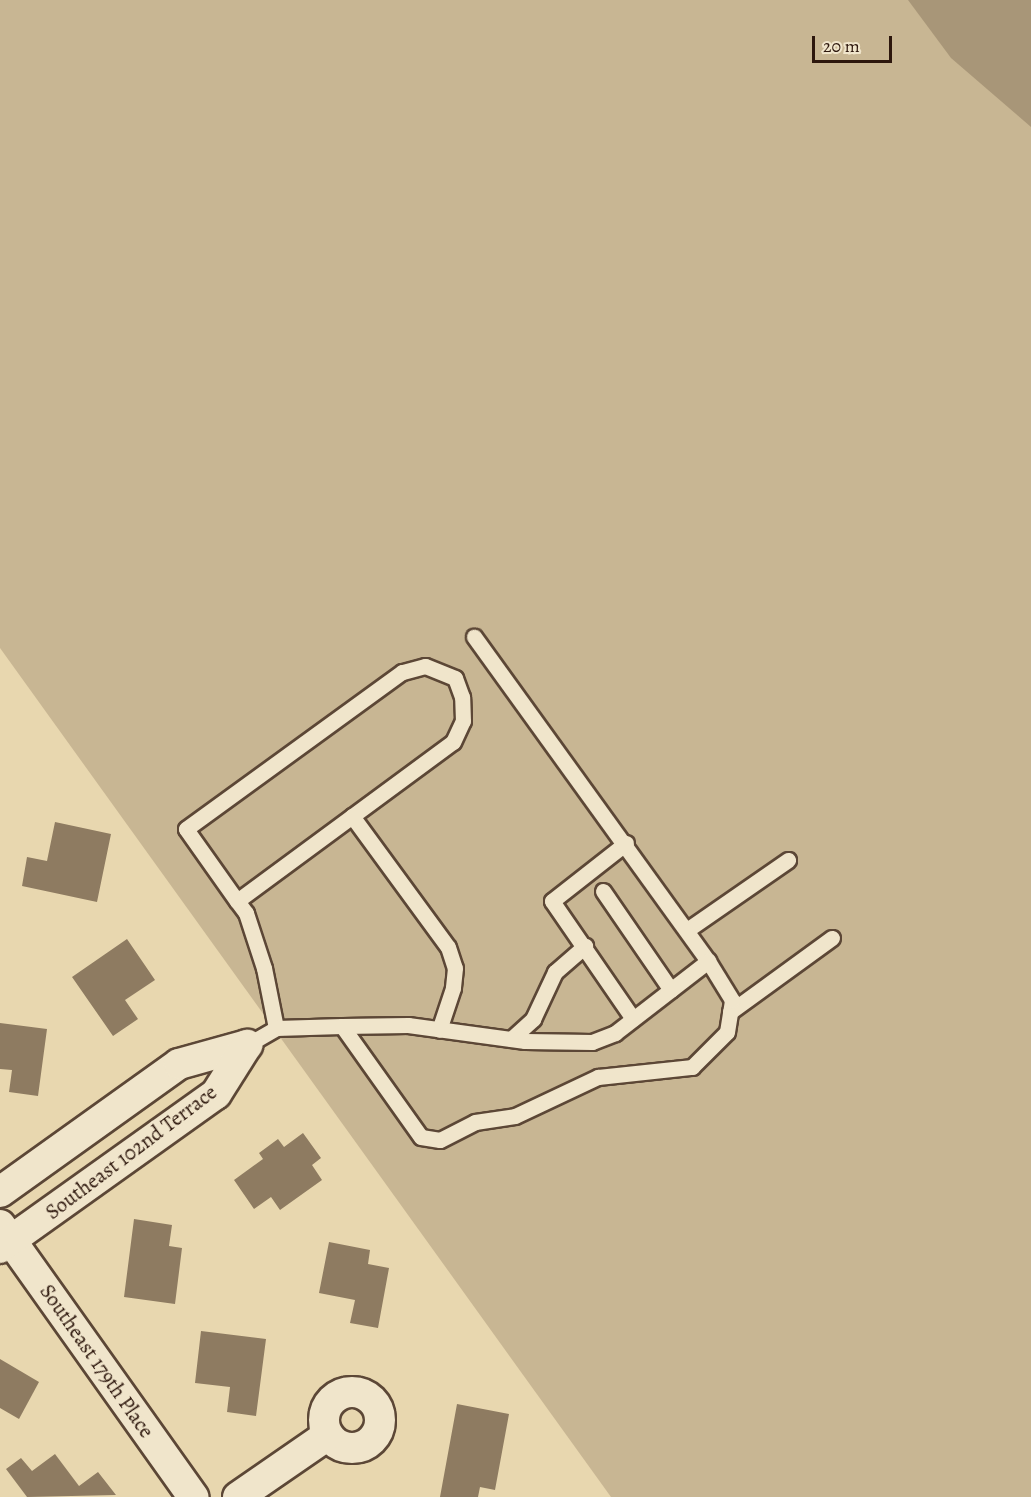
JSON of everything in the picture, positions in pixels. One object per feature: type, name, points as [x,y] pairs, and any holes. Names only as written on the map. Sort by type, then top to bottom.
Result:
[{"type":"street","name":"Southeast 102nd Terrace","points":[[0,1192],[180,1064],[247,1045]]},
{"type":"street","name":"Southeast 102nd Terrace","points":[[4,1238],[216,1094],[247,1045]]},
{"type":"street","name":"Southeast 179th Place","points":[[4,1238],[193,1497]]},
{"type":"street","points":[[238,1497],[328,1435]]},
{"type":"lane","points":[[342,1026],[421,1137],[440,1140],[475,1122],[514,1116],[598,1077],[692,1067],[727,1032],[732,999],[708,961],[626,843],[474,636]]},
{"type":"lane","points":[[237,901],[453,742],[463,721],[462,697],[454,678],[425,666],[402,672],[186,829],[237,901],[246,913],[264,968],[276,1028]]},
{"type":"lane","points":[[352,816],[448,947],[455,968],[453,987],[439,1030]]},
{"type":"lane","points":[[626,843],[552,901],[633,1019]]},
{"type":"lane","points":[[687,930],[788,860]]},
{"type":"lane","points":[[603,891],[671,990]]},
{"type":"lane","points":[[730,1012],[832,938]]},
{"type":"lane","points":[[511,1039],[533,1018],[555,972],[585,946]]},
{"type":"lane","points":[[247,1045],[276,1028],[408,1025],[511,1039],[592,1042],[615,1033],[708,961]]},
{"type":"shaded area","points":[[0,0],[1031,0],[1031,1497],[611,1497],[0,648]]},
{"type":"shaded area","points":[[908,0],[1031,0],[1031,127],[951,58]]},
{"type":"building","points":[[55,822],[111,834],[97,902],[22,886],[27,857],[47,861]]},
{"type":"building","points":[[127,939],[155,980],[125,1000],[138,1019],[113,1036],[72,977]]},
{"type":"building","points":[[0,1023],[47,1029],[38,1096],[9,1092],[12,1070],[0,1069]]},
{"type":"building","points":[[303,1133],[321,1158],[312,1165],[322,1180],[280,1210],[271,1197],[254,1209],[234,1180],[263,1159],[259,1153],[278,1139],[284,1147]]},
{"type":"building","points":[[134,1219],[172,1225],[169,1246],[182,1248],[175,1304],[124,1297]]},
{"type":"building","points":[[329,1242],[370,1250],[368,1264],[389,1268],[378,1328],[350,1323],[355,1300],[319,1293]]},
{"type":"building","points":[[201,1331],[266,1339],[256,1416],[227,1412],[230,1387],[195,1383]]},
{"type":"building","points":[[0,1359],[39,1382],[19,1419],[0,1408]]},
{"type":"building","points":[[457,1404],[509,1414],[495,1490],[480,1487],[478,1497],[440,1497]]},
{"type":"building","points":[[55,1454],[79,1486],[98,1472],[116,1495],[27,1497],[6,1469],[21,1458],[32,1471]]}]
